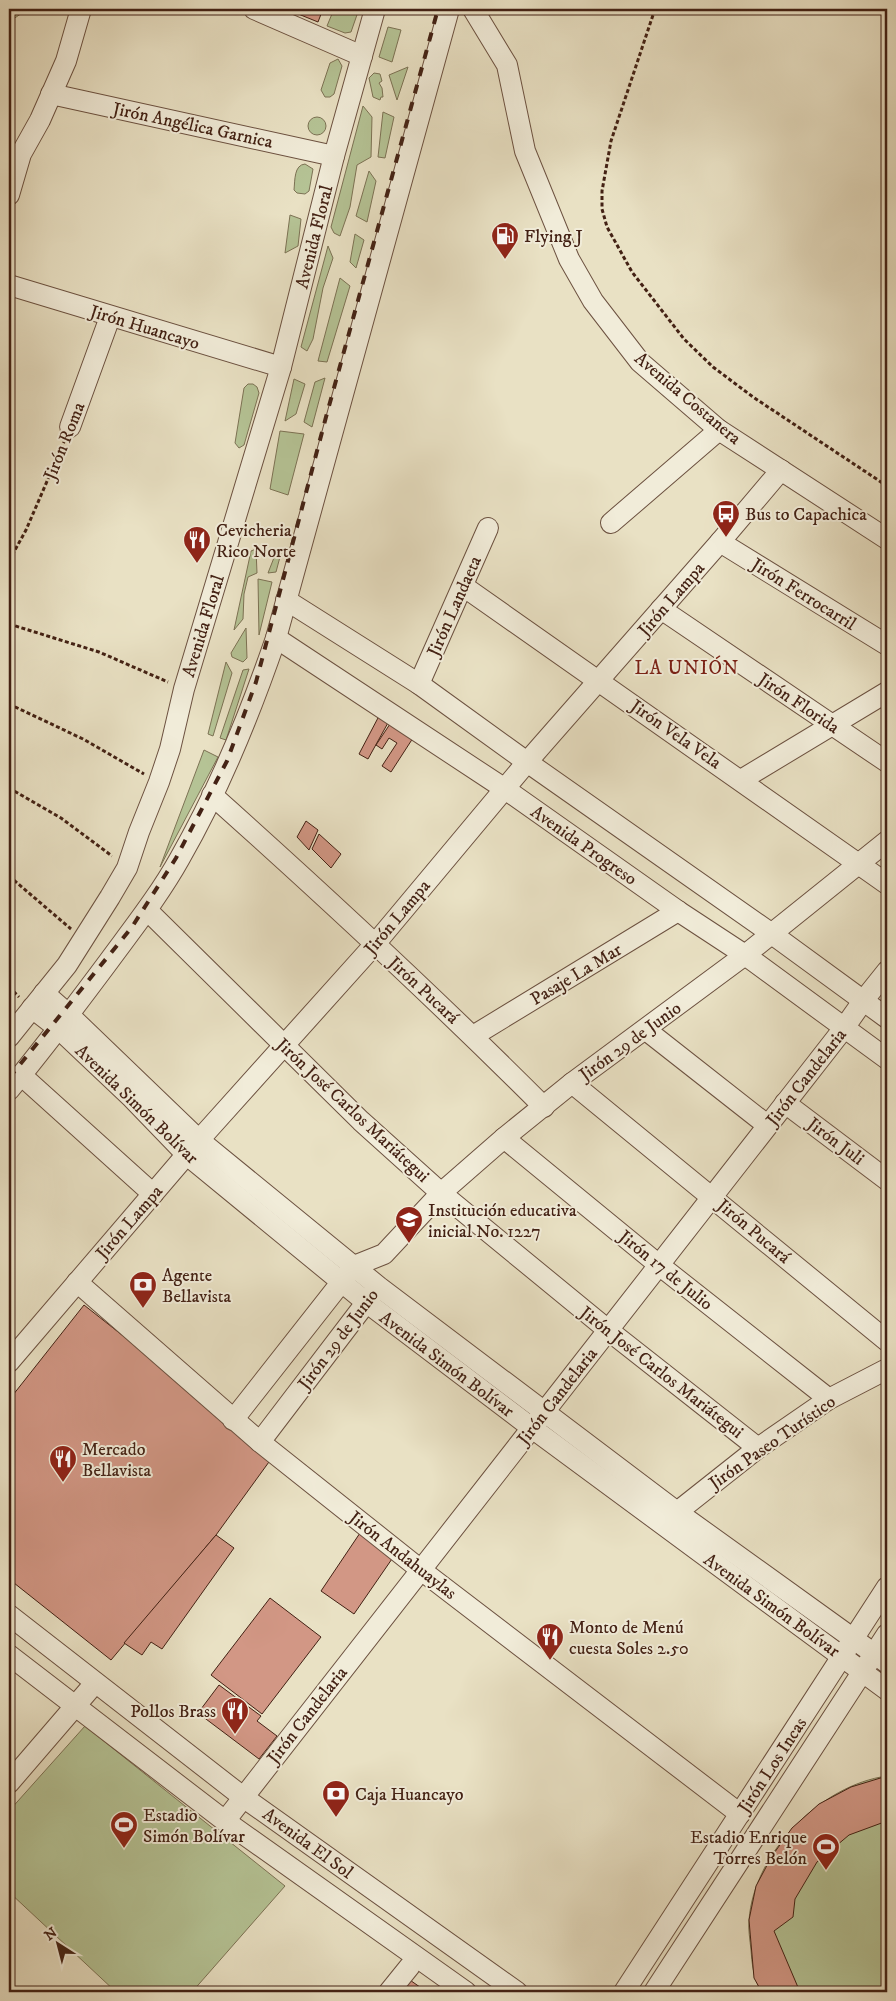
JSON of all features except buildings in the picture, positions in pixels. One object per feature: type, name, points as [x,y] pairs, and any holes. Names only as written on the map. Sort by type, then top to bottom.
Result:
[{"type":"street","points":[[9,195],[15,151],[40,120],[66,61],[81,9]]},
{"type":"street","points":[[254,9],[362,56]]},
{"type":"street","name":"Avenida Floral","points":[[9,1037],[67,965],[127,868],[159,782],[170,749],[184,689],[281,367],[334,156],[375,9]]},
{"type":"street","points":[[153,1194],[15,1082],[147,910],[180,858],[212,795],[252,707],[276,638],[449,9]]},
{"type":"street","name":"Avenida Costanera","points":[[473,9],[507,65],[525,151],[569,259],[593,301],[640,362],[719,430],[887,539]]},
{"type":"street","name":"Jirón Angélica Garnica","points":[[51,94],[334,156]]},
{"type":"street","name":"Jirón Huancayo","points":[[9,285],[281,367]]},
{"type":"street","name":"Jirón Roma","points":[[70,428],[110,317]]},
{"type":"street","points":[[611,523],[719,430]]},
{"type":"street","name":"Jirón Lampa","points":[[9,1362],[193,1148],[375,944],[527,762],[781,470]]},
{"type":"street","name":"Jirón Landaeta","points":[[419,684],[488,528]]},
{"type":"street","name":"Jirón Ferrocarril","points":[[720,542],[887,645]]},
{"type":"street","name":"Jirón Vela Vela","points":[[463,586],[887,884]]},
{"type":"street","name":"Avenida Progreso","points":[[286,600],[419,684],[772,934],[887,1018]]},
{"type":"street","name":"Jirón Florida","points":[[662,609],[887,762]]},
{"type":"street","name":"Avenida Progreso","points":[[276,638],[505,789],[678,911],[745,955],[887,1060]]},
{"type":"street","points":[[741,780],[887,692]]},
{"type":"street","name":"Jirón Pucará","points":[[212,795],[473,1036],[544,1107]]},
{"type":"street","name":"Jirón 29 de Junio","points":[[233,1420],[354,1266],[384,1254],[441,1193],[504,1138],[572,1083],[745,955],[887,841]]},
{"type":"street","name":"Jirón José Carlos Mariátegui","points":[[147,910],[361,1121],[441,1193],[608,1330],[758,1448]]},
{"type":"street","name":"Pasaje La Mar","points":[[473,1036],[678,911]]},
{"type":"street","name":"Jirón Candelaria","points":[[226,1821],[887,971]]},
{"type":"street","name":"Avenida Simón Bolívar","points":[[38,1000],[63,1021],[132,1098],[193,1148],[366,1302],[532,1428],[881,1658]]},
{"type":"street","points":[[646,1030],[767,1125]]},
{"type":"street","name":"Jirón Pucará","points":[[572,1083],[887,1341]]},
{"type":"street","name":"Jirón Juli","points":[[785,1103],[887,1180]]},
{"type":"street","name":"Jirón 17 de Julio","points":[[504,1138],[659,1265],[829,1399]]},
{"type":"street","name":"Avenida Simón Bolívar","points":[[193,1148],[354,1266],[544,1412],[670,1518],[887,1690]]},
{"type":"street","name":"Jirón 29 de Junio","points":[[260,1442],[379,1287],[384,1254]]},
{"type":"street","name":"Jirón Andahuaylas","points":[[77,1282],[260,1442],[421,1570],[740,1814]]},
{"type":"street","name":"Jirón Paseo Turístico","points":[[670,1518],[758,1448],[829,1399],[887,1369]]},
{"type":"street","name":"Jirón Los Incas","points":[[624,1992],[887,1587]]},
{"type":"street","name":"Avenida El Sol","points":[[9,1616],[243,1797],[516,1992]]},
{"type":"street","name":"Jirón Los Incas","points":[[654,1992],[864,1672],[881,1658],[887,1634]]},
{"type":"street","name":"Avenida El Sol","points":[[9,1655],[226,1821],[466,1992]]},
{"type":"street","points":[[9,1783],[95,1683]]},
{"type":"street","points":[[389,1992],[410,1966]]},
{"type":"path","points":[[655,9],[611,141],[602,191],[602,209],[607,227],[632,272],[684,339],[713,367],[753,397],[887,486]]},
{"type":"path","name":"Jirón Roma","points":[[9,561],[26,530],[70,428]]},
{"type":"path","points":[[9,624],[98,652],[184,689]]},
{"type":"path","points":[[9,704],[83,739],[159,782]]},
{"type":"path","points":[[9,788],[61,818],[127,868]]},
{"type":"path","points":[[9,876],[84,940]]},
{"type":"green space","points":[[9,9],[24,9],[22,13],[9,22]]},
{"type":"green space","points":[[334,9],[359,9],[351,32],[345,33],[327,26]]},
{"type":"green space","points":[[388,27],[401,30],[392,62],[379,57]]},
{"type":"green space","points":[[338,59],[342,66],[334,94],[330,97],[325,97],[321,90],[330,63]]},
{"type":"green space","points":[[408,67],[397,100],[389,75]]},
{"type":"green space","points":[[374,73],[380,74],[382,81],[379,83],[382,88],[383,97],[380,100],[373,97],[369,78]]},
{"type":"green space","points":[[363,106],[372,117],[371,157],[357,165],[350,207],[340,236],[334,233],[331,227]]},
{"type":"green space","points":[[383,112],[394,117],[385,158],[378,157]]},
{"type":"green space","points":[[317,117],[324,119],[326,126],[324,133],[317,135],[310,133],[308,126],[310,119]]},
{"type":"green space","points":[[305,164],[313,169],[309,191],[305,194],[297,193],[294,190],[297,170],[301,165]]},
{"type":"green space","points":[[369,171],[376,181],[367,222],[356,216]]},
{"type":"green space","points":[[290,215],[301,219],[298,246],[285,253]]},
{"type":"green space","points":[[355,234],[364,240],[356,268],[350,262]]},
{"type":"green space","points":[[328,246],[333,258],[323,288],[313,339],[307,351],[301,347]]},
{"type":"green space","points":[[340,278],[350,286],[327,362],[318,361]]},
{"type":"green space","points":[[325,378],[312,427],[304,422],[315,382]]},
{"type":"green space","points":[[294,379],[305,384],[296,414],[285,421]]},
{"type":"green space","points":[[248,384],[253,384],[257,387],[259,393],[244,445],[239,448],[235,443],[244,388]]},
{"type":"green space","points":[[280,431],[304,434],[288,495],[270,489]]},
{"type":"green space","points":[[256,549],[257,573],[248,577],[244,594],[243,619],[234,630],[251,551]]},
{"type":"green space","points":[[277,550],[281,553],[276,572],[268,573]]},
{"type":"green space","points":[[258,579],[272,582],[259,635]]},
{"type":"green space","points":[[246,628],[247,658],[243,662],[232,657],[231,653]]},
{"type":"green space","points":[[226,662],[232,673],[213,736],[208,734]]},
{"type":"green space","points":[[249,669],[226,740],[220,738],[243,670]]},
{"type":"green space","points":[[204,750],[218,757],[160,867]]},
{"type":"green space","name":"Estadio Simón Bolívar","points":[[85,1726],[285,1886],[192,1992],[116,1992],[9,1892],[9,1811]]},
{"type":"green space","name":"Estadio Enrique Torres Belón","points":[[887,1776],[887,1992],[752,1992],[750,1990],[759,1987],[752,1964],[749,1920],[754,1895],[763,1870],[777,1847],[795,1826],[838,1793],[862,1782]]},
{"type":"railway","points":[[9,1078],[132,927],[176,858],[227,761],[256,682],[326,417],[438,9]]},
{"type":"place","name":"Flying J","points":[[505,260]]},
{"type":"place","name":"Bus to Capachica","points":[[726,538]]},
{"type":"place","name":"Cevicheria Rico Norte","points":[[197,564]]},
{"type":"place","name":"Institución educativa inicial No. 1227","points":[[409,1244]]},
{"type":"place","name":"Agente Bellavista","points":[[143,1309]]},
{"type":"place","name":"Mercado Bellavista","points":[[63,1483]]},
{"type":"place","name":"Monto de Menú cuesta Soles 2.50","points":[[550,1661]]},
{"type":"place","name":"Pollos Brass","points":[[235,1735]]},
{"type":"place","name":"Caja Huancayo","points":[[336,1818]]},
{"type":"place","name":"Estadio Simón Bolívar","points":[[124,1849]]},
{"type":"place","name":"Estadio Enrique Torres Belón","points":[[826,1871]]},
{"type":"district","name":"LA UNIÓN","points":[[687,667]]}]
